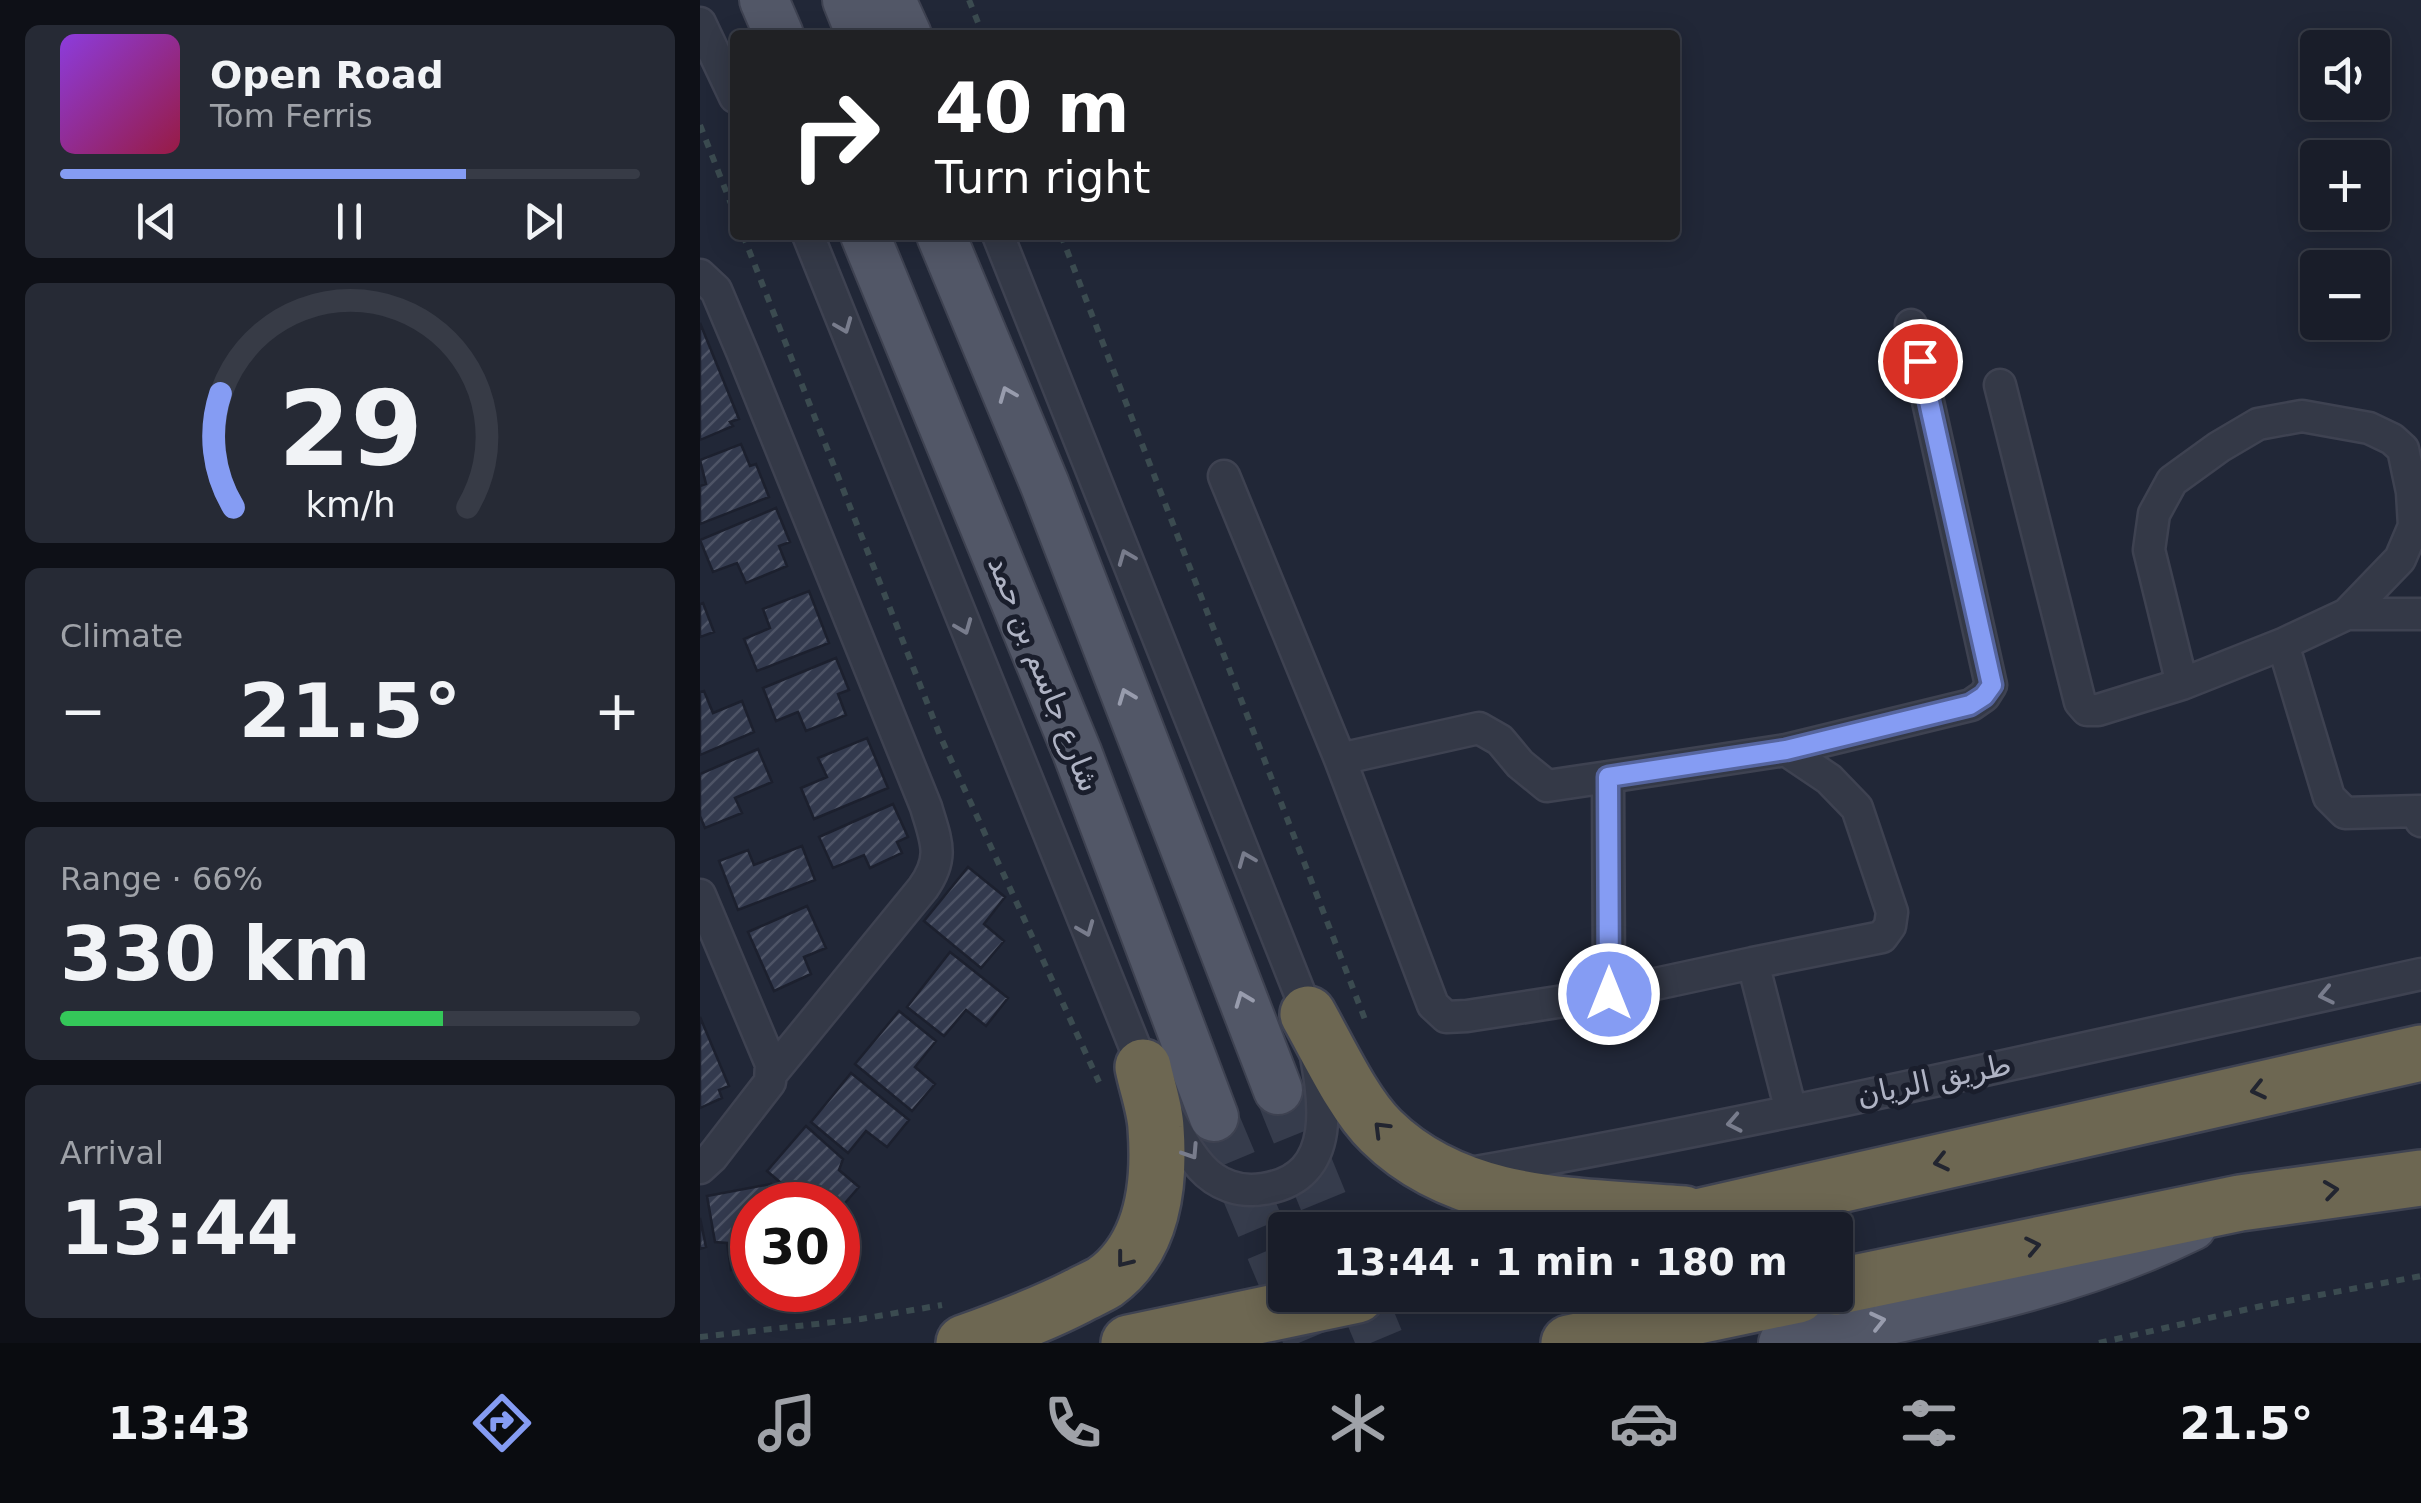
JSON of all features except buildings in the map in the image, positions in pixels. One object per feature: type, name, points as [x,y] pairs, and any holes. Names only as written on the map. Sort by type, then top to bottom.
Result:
[{"type":"highway","points":[[1308,1014],[1363,1109],[1381,1131],[1422,1164],[1491,1193],[1536,1202],[1655,1212]]},
{"type":"highway","points":[[1720,1212],[2421,1053]]},
{"type":"highway","points":[[964,1343],[1046,1313],[1106,1282],[1125,1262],[1148,1221],[1155,1189],[1156,1124],[1142,1068]]},
{"type":"highway","points":[[1853,1283],[2240,1202],[2421,1178]]},
{"type":"highway","points":[[1129,1343],[1276,1312]]},
{"type":"highway","points":[[1569,1343],[1717,1312]]},
{"type":"main road","points":[[731,0],[742,30]]},
{"type":"main road","points":[[764,0],[778,30]]},
{"type":"main road","points":[[847,0],[859,30]]},
{"type":"main road","points":[[891,0],[905,30]]},
{"type":"main road","name":"شارع جاسم بن حمد","points":[[867,240],[1077,752],[1214,1116]]},
{"type":"main road","points":[[944,240],[1052,504],[1278,1090]]},
{"type":"main road","points":[[1783,1343],[2080,1272],[2136,1252],[2240,1202]]},
{"type":"street","points":[[916,0],[927,30]]},
{"type":"street","points":[[700,23],[730,87]]},
{"type":"street","name":"شارع جاسم بن حمد","points":[[810,240],[1142,1068],[1189,1150],[1216,1180],[1247,1191],[1269,1188],[1306,1169],[1318,1151],[1322,1136],[1319,1083],[1308,1014]]},
{"type":"street","points":[[1000,240],[1308,1014]]},
{"type":"street","points":[[700,274],[716,290],[744,354],[937,843],[934,873],[772,1072]]},
{"type":"street","points":[[1340,759],[1479,728],[1500,740],[1520,764],[1547,786],[1786,750],[1970,705],[1984,696],[1992,685],[1912,325]]},
{"type":"street","points":[[2000,384],[2080,702],[2087,710],[2182,684],[2347,614],[2400,558],[2414,526],[2403,449],[2369,428],[2302,416],[2258,424],[2172,481],[2154,514],[2149,550],[2182,684]]},
{"type":"street","points":[[1224,476],[1340,759],[1433,1006],[1446,1017],[1609,994],[1882,937],[1890,926],[1892,912],[1857,808],[1829,779],[1786,750]]},
{"type":"street","points":[[2347,614],[2421,614]]},
{"type":"street","points":[[2283,644],[2329,797],[2335,805],[2346,812],[2420,814]]},
{"type":"street","points":[[1608,777],[1609,994]]},
{"type":"street","points":[[700,894],[772,1072],[770,1082],[700,1168]]},
{"type":"street","points":[[1753,963],[1791,1111]]},
{"type":"street","name":"طريق الريان","points":[[1446,1177],[1791,1111],[2421,974]]},
{"type":"path","points":[[970,0],[981,30]]},
{"type":"path","points":[[700,125],[730,201]]},
{"type":"path","points":[[1063,240],[1367,1025]]},
{"type":"path","points":[[2099,1343],[2266,1305],[2421,1276]]},
{"type":"tunnel","points":[[1278,1090],[1328,1212]]},
{"type":"tunnel","points":[[1214,1117],[1268,1246]]},
{"type":"tunnel","points":[[1296,1312],[1309,1343]]},
{"type":"tunnel","points":[[1368,1312],[1381,1343]]},
{"type":"route","points":[[1609,994],[1608,777],[1786,750],[1970,705],[1992,685],[1920,361]]}]
